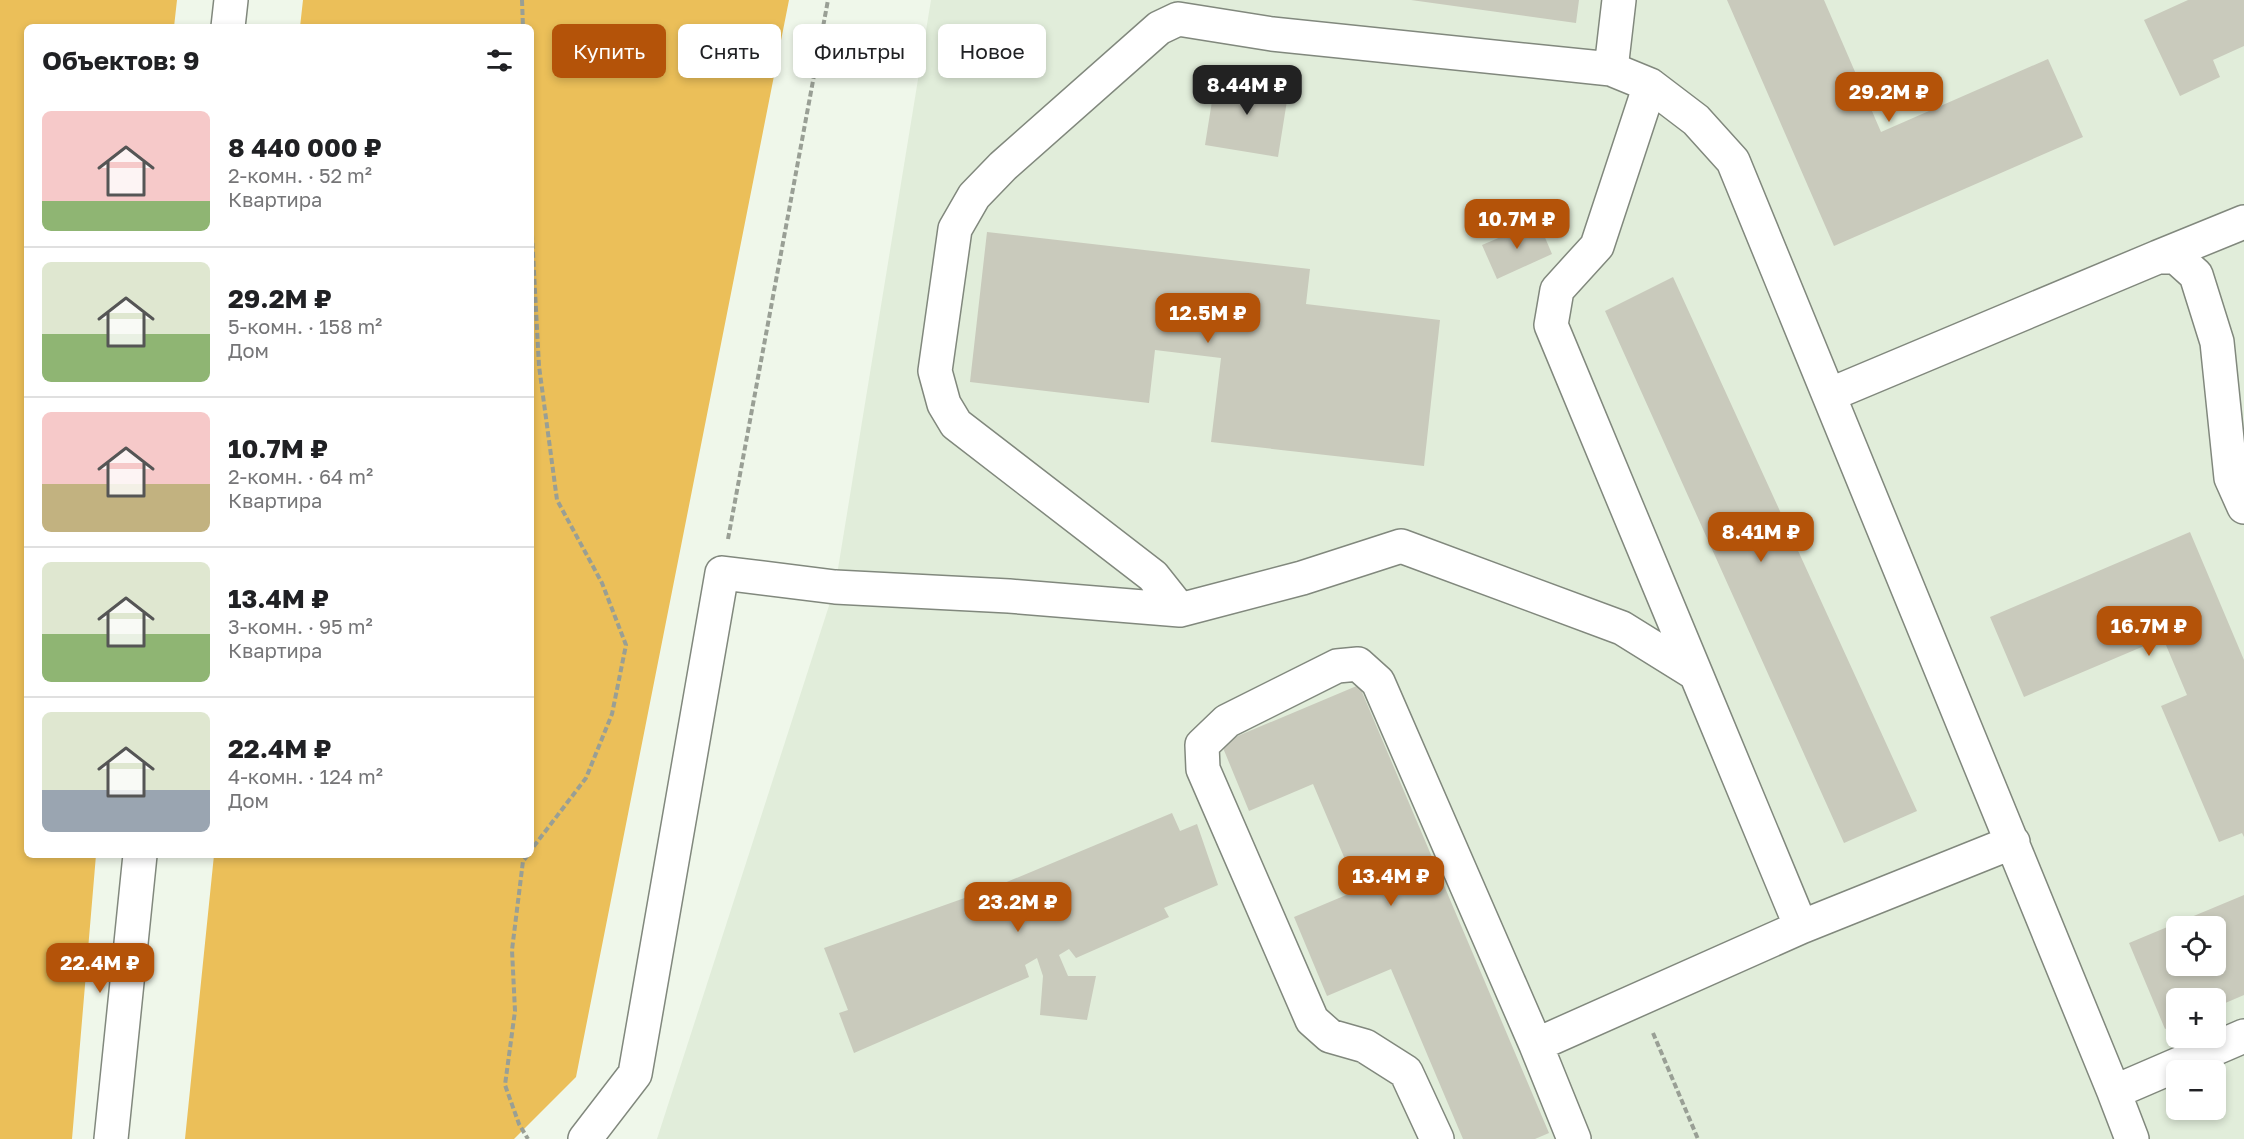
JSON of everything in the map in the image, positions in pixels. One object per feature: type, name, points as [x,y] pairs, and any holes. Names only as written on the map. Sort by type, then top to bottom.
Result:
[{"type":"street","points":[[228,24],[231,0]]},
{"type":"street","points":[[1611,69],[1619,0]]},
{"type":"street","points":[[1180,609],[1153,576],[956,424],[944,404],[935,371],[955,229],[974,196],[1003,166],[1179,9],[1272,34],[1611,69],[1650,85],[1696,120],[1733,161],[2013,842],[2132,1139]]},
{"type":"street","points":[[1650,85],[1597,246],[1557,290],[1551,325],[1801,927]]},
{"type":"street","points":[[1829,395],[2244,222]]},
{"type":"street","points":[[2158,257],[2176,257],[2196,275],[2217,342],[2231,478],[2244,507]]},
{"type":"street","points":[[585,1139],[635,1074],[722,573],[835,587],[1010,596],[1180,609],[1302,578],[1401,546],[1622,628],[1696,674]]},
{"type":"street","points":[[1437,1139],[1406,1072],[1365,1046],[1330,1036],[1312,1020],[1203,769],[1202,745],[1227,721],[1337,666],[1358,664],[1378,682],[1536,1045],[1574,1139]]},
{"type":"street","points":[[1536,1045],[1801,927],[2013,842]]},
{"type":"street","points":[[111,1139],[140,858]]},
{"type":"street","points":[[2114,1092],[2244,1036]]},
{"type":"path","points":[[522,0],[523,24]]},
{"type":"path","points":[[722,573],[828,0]]},
{"type":"path","points":[[534,272],[539,366],[557,500],[602,583],[626,645],[612,714],[586,778],[534,846]]},
{"type":"path","points":[[526,858],[523,861],[512,950],[515,1011],[505,1085],[519,1124],[528,1139]]},
{"type":"path","points":[[1638,999],[1698,1139]]},
{"type":"shaded area","points":[[0,0],[177,0],[174,24],[24,24],[24,858],[96,858],[72,1139],[0,1139]]},
{"type":"shaded area","points":[[303,0],[789,0],[781,40],[781,24],[678,24],[678,78],[774,78],[576,1077],[514,1139],[185,1139],[214,858],[534,858],[534,24],[300,24]]},
{"type":"shaded area","points":[[931,0],[2244,0],[2244,1139],[657,1139],[835,587],[918,78],[926,78],[926,31]]},
{"type":"building","points":[[1411,0],[1579,0],[1576,23]]},
{"type":"building","points":[[1727,0],[1824,0],[1881,132],[2048,59],[2083,137],[1834,246]]},
{"type":"building","points":[[2188,0],[2244,0],[2244,46],[2213,60],[2220,77],[2180,96],[2144,20]]},
{"type":"building","points":[[1216,76],[1289,88],[1278,157],[1205,145]]},
{"type":"building","points":[[1538,221],[1552,254],[1497,279],[1482,245]]},
{"type":"building","points":[[987,232],[1310,269],[1306,304],[1440,320],[1424,466],[1211,442],[1221,358],[1155,350],[1149,403],[970,382]]},
{"type":"building","points":[[1673,277],[1917,811],[1844,843],[1605,311]]},
{"type":"building","points":[[2190,532],[2244,660],[2244,837],[2242,833],[2219,842],[2161,706],[2187,695],[2163,638],[2024,697],[1990,617]]},
{"type":"building","points":[[1359,685],[1549,1133],[1535,1139],[1463,1139],[1391,969],[1327,996],[1294,917],[1358,890],[1313,784],[1249,811],[1221,743]]},
{"type":"building","points":[[1172,813],[1180,831],[1197,824],[1218,885],[1164,908],[1169,917],[1076,958],[1069,949],[1059,955],[1068,976],[1096,976],[1087,1020],[1040,1015],[1043,976],[1037,958],[1025,965],[1029,977],[854,1053],[839,1013],[848,1010],[824,948],[990,889]]},
{"type":"building","points":[[2244,895],[2244,995],[2226,1003],[2226,988],[2166,988],[2165,1029],[2129,943],[2166,928],[2166,976],[2226,976],[2226,916],[2194,916]]}]
